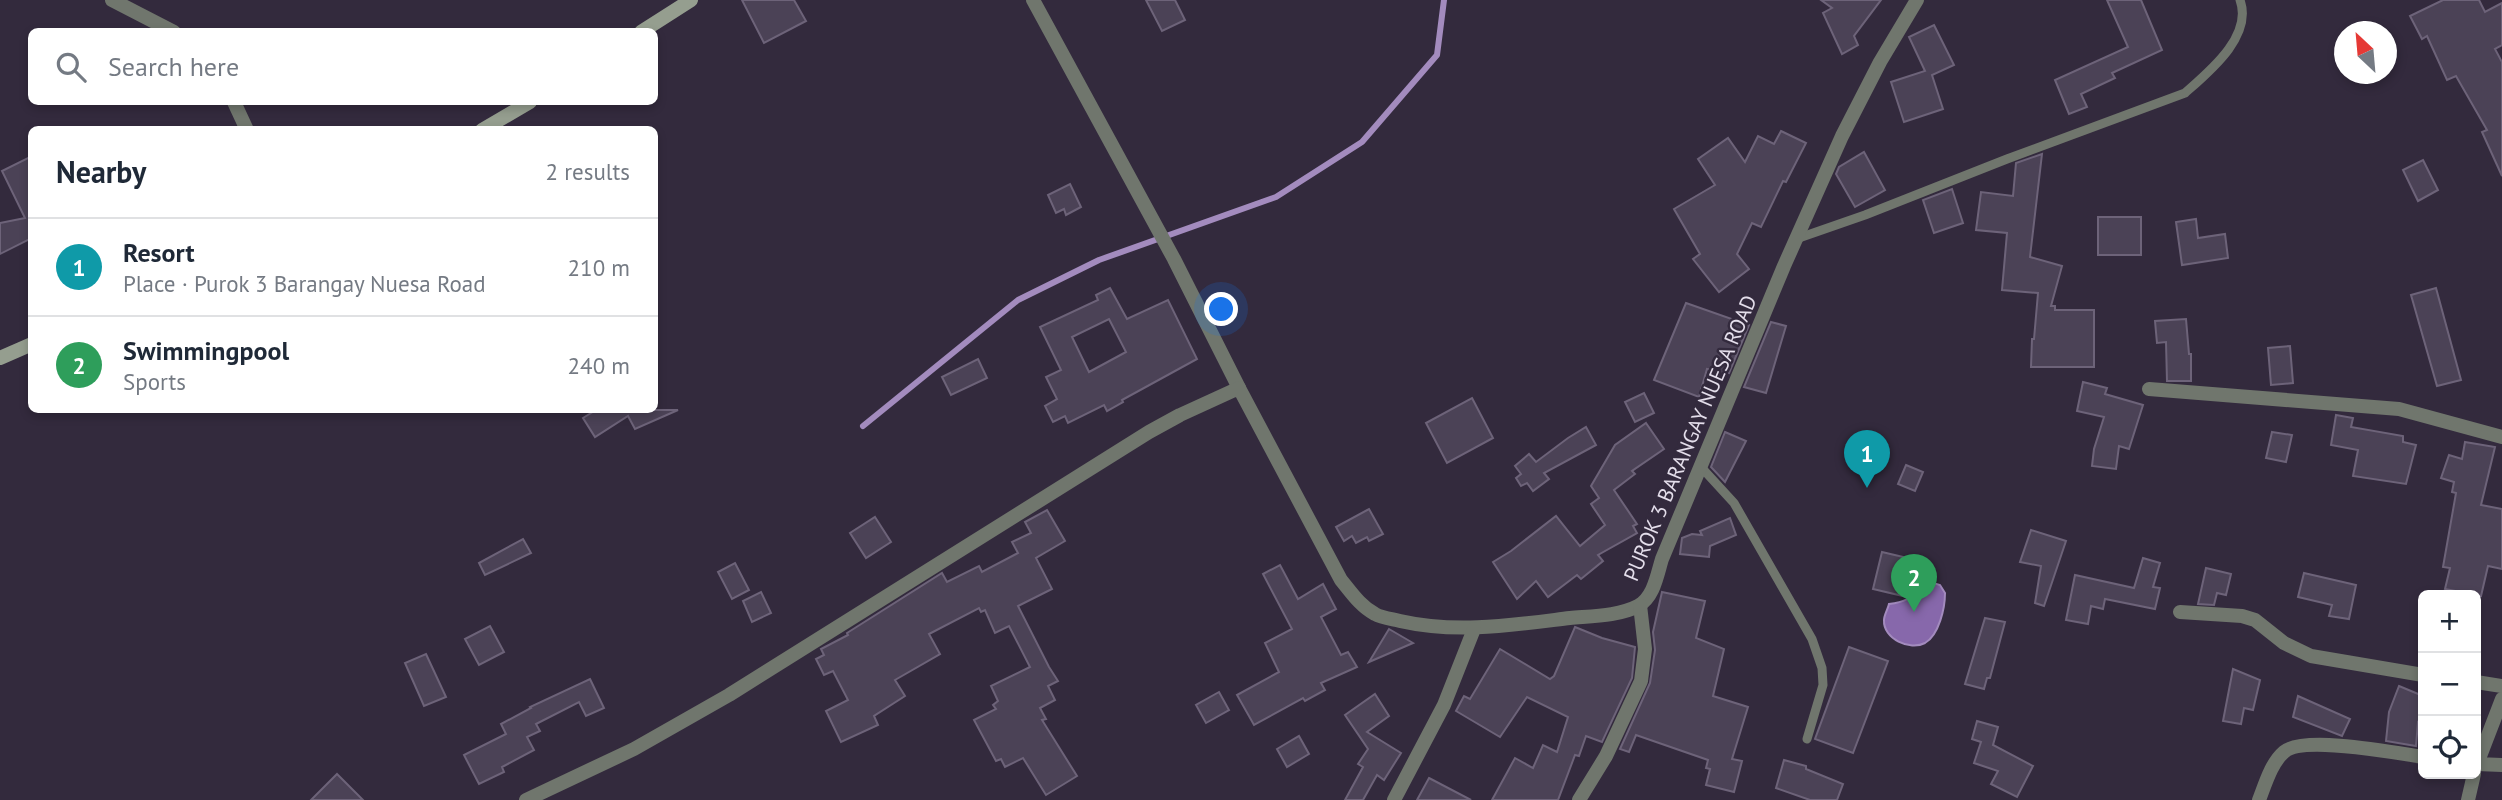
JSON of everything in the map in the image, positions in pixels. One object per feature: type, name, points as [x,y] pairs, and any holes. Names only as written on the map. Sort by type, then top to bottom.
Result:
[{"type":"main road","points":[[647,28],[691,0]]},
{"type":"main road","points":[[489,126],[525,105]]},
{"type":"main road","points":[[0,359],[28,346]]},
{"type":"street","points":[[112,0],[166,28]]},
{"type":"street","name":"PUROK 3 BARANGAY NUESA ROAD","points":[[1033,0],[1174,258],[1239,388],[1341,580],[1355,598],[1376,615],[1415,625],[1474,629],[1601,615],[1640,605],[1654,584],[1662,559],[1796,239],[1842,136],[1880,62],[1917,0]]},
{"type":"street","points":[[235,105],[245,126]]},
{"type":"street","points":[[526,800],[634,749],[729,695],[1149,432],[1239,388]]},
{"type":"street","points":[[2150,389],[2399,409],[2502,437]]},
{"type":"street","points":[[1579,800],[1606,756],[1641,681],[1645,649],[1640,605]]},
{"type":"street","points":[[2180,612],[2242,616],[2255,620],[2284,643],[2311,656],[2418,675]]},
{"type":"street","points":[[1394,800],[1444,705],[1474,629]]},
{"type":"street","points":[[2481,683],[2502,686]]},
{"type":"street","points":[[2481,755],[2502,699]]},
{"type":"street","points":[[2259,800],[2278,758],[2292,746],[2318,744],[2418,756]]},
{"type":"street","points":[[2481,767],[2502,765]]},
{"type":"street","points":[[2468,800],[2473,779]]},
{"type":"lane","points":[[1796,239],[2185,93],[2207,74],[2228,49],[2242,26],[2245,13],[2240,0]]},
{"type":"lane","points":[[1701,467],[1734,503],[1812,639],[1822,668],[1824,685],[1807,739]]},
{"type":"shaded area","points":[[1930,582],[1940,585],[1945,593],[1944,606],[1934,634],[1919,645],[1898,642],[1885,627],[1884,618],[1889,604],[1909,598]]},
{"type":"building","points":[[742,0],[794,0],[806,21],[764,43]]},
{"type":"building","points":[[1146,0],[1175,0],[1185,20],[1162,31]]},
{"type":"building","points":[[1821,0],[1881,0],[1854,36],[1858,45],[1842,54],[1823,13],[1832,8]]},
{"type":"building","points":[[2107,0],[2141,0],[2162,50],[2112,73],[2115,78],[2081,94],[2087,107],[2069,114],[2055,80],[2128,47]]},
{"type":"building","points":[[2443,0],[2479,0],[2485,12],[2502,3],[2502,45],[2495,49],[2502,62],[2502,176],[2482,132],[2487,130],[2456,76],[2447,80],[2427,36],[2422,39],[2410,16]]},
{"type":"building","points":[[1934,25],[1954,65],[1932,75],[1943,109],[1904,122],[1891,82],[1925,71],[1909,37]]},
{"type":"building","points":[[1781,131],[1806,143],[1786,182],[1783,181],[1761,227],[1752,223],[1737,254],[1749,269],[1719,292],[1693,259],[1700,254],[1674,209],[1715,185],[1698,159],[1728,138],[1745,162],[1758,136],[1774,144]]},
{"type":"building","points":[[1864,152],[1885,190],[1855,207],[1836,174],[1839,167]]},
{"type":"building","points":[[2042,154],[2030,257],[2062,266],[2051,306],[2055,306],[2055,310],[2094,310],[2094,367],[2031,367],[2038,293],[2002,290],[2007,233],[1976,230],[1981,192],[2013,196],[2016,163]]},
{"type":"building","points":[[28,158],[28,240],[0,254],[0,223],[25,218],[2,171]]},
{"type":"building","points":[[2423,160],[2438,190],[2418,201],[2403,170]]},
{"type":"building","points":[[1070,184],[1081,207],[1066,215],[1064,209],[1056,213],[1048,195]]},
{"type":"building","points":[[1952,189],[1963,223],[1934,233],[1923,200]]},
{"type":"building","points":[[2098,217],[2141,217],[2141,255],[2098,255]]},
{"type":"building","points":[[2196,219],[2198,238],[2225,234],[2228,258],[2182,265],[2176,222]]},
{"type":"building","points":[[1110,288],[1127,319],[1168,300],[1197,359],[1107,411],[1104,405],[1068,423],[1065,416],[1053,422],[1045,406],[1057,399],[1046,377],[1061,370],[1040,327],[1098,300],[1096,295]],"holes":[[[1109,319],[1126,352],[1089,372],[1072,337]]]},
{"type":"building","points":[[2436,288],[2461,380],[2437,386],[2411,295]]},
{"type":"building","points":[[1686,303],[1749,325],[1729,373],[1707,369],[1699,397],[1654,380]]},
{"type":"building","points":[[2186,319],[2191,354],[2191,381],[2167,381],[2166,342],[2157,343],[2155,321]]},
{"type":"building","points":[[1771,322],[1786,326],[1766,393],[1744,387]]},
{"type":"building","points":[[2290,346],[2293,383],[2271,385],[2268,348]]},
{"type":"building","points":[[978,359],[987,378],[951,395],[942,377]]},
{"type":"building","points":[[2083,382],[2107,388],[2105,394],[2143,405],[2129,449],[2119,446],[2116,469],[2092,466],[2094,449],[2104,417],[2077,411]]},
{"type":"building","points":[[1644,393],[1654,413],[1635,422],[1625,402]]},
{"type":"building","points":[[1472,398],[1493,438],[1447,463],[1426,423]]},
{"type":"building","points":[[658,410],[678,410],[635,429],[628,416],[595,437],[583,418],[591,413],[658,413]]},
{"type":"building","points":[[2336,415],[2353,418],[2351,427],[2403,436],[2403,442],[2416,445],[2406,484],[2353,476],[2358,450],[2331,445]]},
{"type":"building","points":[[1646,423],[1664,449],[1632,471],[1635,474],[1614,490],[1637,524],[1633,526],[1637,533],[1598,555],[1603,561],[1581,579],[1577,575],[1548,597],[1536,581],[1517,599],[1493,562],[1556,516],[1580,546],[1605,525],[1591,504],[1599,498],[1591,486],[1615,445]]},
{"type":"building","points":[[1586,427],[1596,445],[1544,473],[1549,479],[1533,491],[1527,483],[1521,486],[1516,478],[1521,474],[1515,466],[1529,454],[1536,462]]},
{"type":"building","points":[[1725,432],[1746,441],[1725,482],[1711,467]]},
{"type":"building","points":[[2272,432],[2292,435],[2286,462],[2266,458]]},
{"type":"building","points":[[2465,442],[2495,447],[2481,505],[2502,509],[2502,569],[2488,566],[2481,596],[2481,590],[2445,589],[2450,568],[2443,567],[2456,493],[2452,492],[2454,482],[2441,478],[2449,455],[2462,459]]},
{"type":"building","points":[[1906,465],[1923,472],[1915,491],[1898,484]]},
{"type":"building","points":[[1369,509],[1383,534],[1369,541],[1367,537],[1356,543],[1352,536],[1344,541],[1336,527]]},
{"type":"building","points":[[1047,510],[1065,541],[1036,558],[1052,589],[1018,606],[1058,681],[1048,686],[1055,700],[1040,708],[1046,719],[1042,720],[1077,776],[1046,795],[1023,758],[1005,767],[1001,759],[996,761],[974,720],[996,709],[993,705],[998,701],[991,686],[1030,667],[1009,626],[995,633],[985,610],[981,612],[979,608],[929,634],[940,654],[895,680],[905,696],[874,716],[878,725],[841,742],[826,711],[848,700],[833,671],[824,675],[816,659],[824,655],[821,649],[848,635],[847,633],[942,573],[947,582],[979,566],[982,572],[1018,553],[1012,542],[1031,533],[1025,522]]},
{"type":"building","points":[[875,517],[891,542],[866,558],[850,533]]},
{"type":"building","points":[[1730,518],[1736,535],[1710,546],[1709,557],[1680,554],[1682,538],[1692,534],[1702,535],[1700,531]]},
{"type":"building","points":[[2031,530],[2066,541],[2044,606],[2035,603],[2041,566],[2020,562]]},
{"type":"building","points":[[523,539],[531,553],[485,575],[479,563]]},
{"type":"building","points":[[1882,552],[1916,560],[1907,597],[1873,589]]},
{"type":"building","points":[[2143,558],[2160,563],[2153,587],[2160,588],[2155,609],[2105,599],[2103,609],[2091,606],[2088,624],[2066,620],[2075,575],[2134,588]]},
{"type":"building","points":[[735,563],[749,590],[732,599],[718,572]]},
{"type":"building","points":[[1280,565],[1298,599],[1323,584],[1336,609],[1321,617],[1341,655],[1348,652],[1357,667],[1321,683],[1325,690],[1305,701],[1303,698],[1254,725],[1237,695],[1279,672],[1265,643],[1292,629],[1263,574]]},
{"type":"building","points":[[2206,568],[2231,574],[2226,595],[2217,593],[2214,605],[2198,604]]},
{"type":"building","points":[[2304,573],[2356,585],[2349,619],[2329,616],[2332,605],[2298,597]]},
{"type":"building","points":[[761,592],[771,613],[752,622],[743,601]]},
{"type":"building","points":[[1662,592],[1705,601],[1696,638],[1724,649],[1713,696],[1748,707],[1732,759],[1742,761],[1734,792],[1706,785],[1710,769],[1706,768],[1708,760],[1636,735],[1629,752],[1620,749],[1650,683],[1655,650],[1653,632]]},
{"type":"building","points":[[1985,618],[2005,622],[1990,678],[1987,678],[1984,689],[1965,684]]},
{"type":"building","points":[[490,626],[504,652],[479,665],[465,639]]},
{"type":"building","points":[[1575,627],[1635,647],[1632,678],[1602,742],[1586,736],[1579,756],[1575,755],[1558,800],[1492,800],[1515,758],[1533,768],[1543,745],[1557,752],[1568,717],[1527,697],[1500,737],[1456,711],[1464,696],[1470,699],[1500,649],[1550,679],[1554,676]]},
{"type":"building","points":[[1389,629],[1413,643],[1369,662]]},
{"type":"building","points":[[1849,647],[1888,661],[1853,753],[1815,739]]},
{"type":"building","points":[[426,654],[446,697],[424,706],[405,663]]},
{"type":"building","points":[[2233,669],[2260,680],[2253,710],[2244,708],[2241,724],[2223,721]]},
{"type":"building","points":[[590,679],[604,708],[586,716],[579,702],[536,724],[540,731],[527,737],[534,750],[502,767],[504,772],[479,784],[464,755],[506,734],[501,724]]},
{"type":"building","points":[[2399,686],[2418,694],[2416,746],[2386,741],[2389,712]]},
{"type":"building","points":[[1219,692],[1229,710],[1206,723],[1196,705]]},
{"type":"building","points":[[1375,694],[1389,716],[1367,732],[1401,753],[1384,780],[1377,775],[1363,800],[1345,800],[1363,767],[1358,764],[1368,749],[1345,715]]},
{"type":"building","points":[[2298,696],[2350,719],[2342,736],[2293,717]]},
{"type":"building","points":[[1977,721],[1998,727],[1993,745],[2033,766],[2017,797],[1991,784],[1998,771],[1974,763],[1981,742],[1972,739]]},
{"type":"building","points":[[1299,736],[1309,754],[1287,767],[1277,749]]},
{"type":"building","points":[[1784,760],[1806,766],[1806,769],[1843,784],[1837,800],[1810,800],[1776,788]]},
{"type":"building","points":[[337,774],[363,800],[311,800]]},
{"type":"building","points":[[1429,778],[1471,800],[1417,800]]},
{"type":"waterway","points":[[863,426],[1018,300],[1099,260],[1276,197],[1362,142],[1437,55],[1444,0]]},
{"type":"place","name":"Resort","points":[[1867,488]]},
{"type":"place","name":"Swimmingpool","points":[[1914,612]]}]
